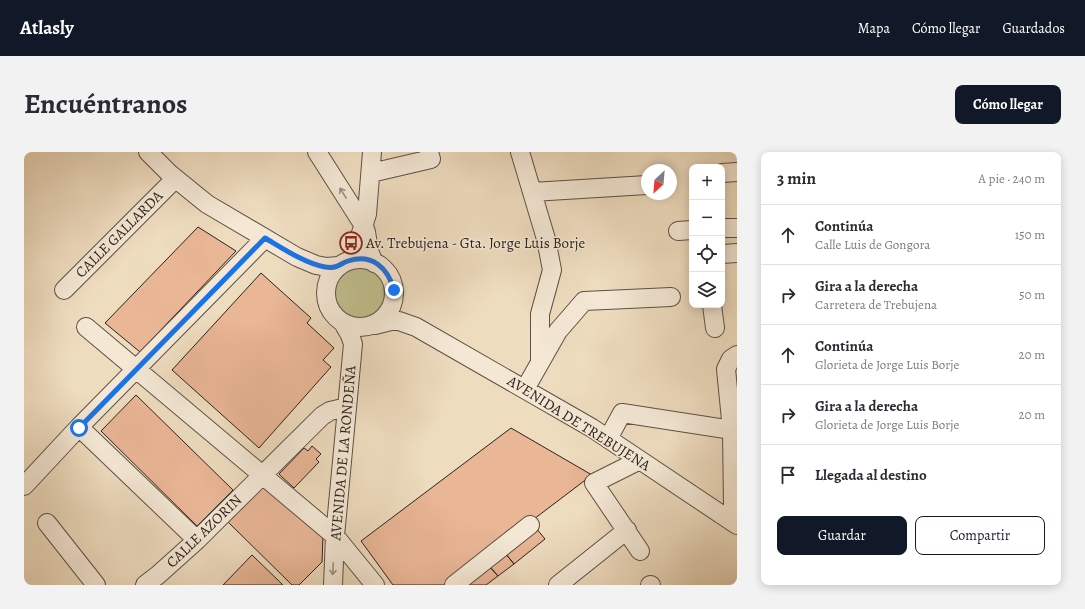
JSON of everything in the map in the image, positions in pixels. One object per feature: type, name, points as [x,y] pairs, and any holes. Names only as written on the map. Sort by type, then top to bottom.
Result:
[{"type":"street","points":[[148,152],[175,179],[207,204],[297,257],[316,265],[327,267],[343,264],[359,259],[369,260],[378,264],[386,271],[392,280],[394,297],[390,310],[384,318],[375,325],[364,328],[353,327],[343,323],[335,317],[328,308],[326,288],[332,272],[343,264],[356,249],[364,226],[367,214],[372,152]]},
{"type":"street","points":[[317,152],[364,226],[369,251],[374,263]]},
{"type":"street","points":[[520,152],[546,239],[552,270],[540,314],[540,361]]},
{"type":"street","points":[[371,173],[430,156]]},
{"type":"street","points":[[725,173],[737,172]]},
{"type":"street","name":"CALLE GALLARDA","points":[[64,290],[175,179]]},
{"type":"street","points":[[532,192],[641,185]]},
{"type":"street","points":[[725,228],[737,228]]},
{"type":"street","points":[[24,486],[136,369],[265,238]]},
{"type":"street","points":[[725,254],[737,253]]},
{"type":"street","points":[[297,257],[322,280],[326,288]]},
{"type":"street","name":"AVENIDA DE TREBUJENA","points":[[394,297],[401,310],[416,326]]},
{"type":"street","points":[[525,389],[558,331],[584,301],[672,297]]},
{"type":"street","points":[[712,308],[715,328]]},
{"type":"street","name":"AVENIDA DE TREBUJENA","points":[[375,325],[390,321],[399,321],[416,326],[592,428],[732,522]]},
{"type":"street","name":"AVENIDA DE LA RONDEÑA","points":[[333,585],[335,536],[353,344],[350,334],[343,323]]},
{"type":"street","points":[[86,327],[335,536],[375,585]]},
{"type":"street","points":[[732,522],[732,430],[726,369],[730,359],[737,355]]},
{"type":"street","name":"CALLE AZORIN","points":[[145,585],[197,540],[322,416],[330,411],[347,407]]},
{"type":"street","points":[[608,439],[622,413],[732,430]]},
{"type":"street","points":[[79,428],[197,540]]},
{"type":"street","points":[[640,460],[594,483],[640,551]]},
{"type":"street","points":[[47,523],[96,585]]},
{"type":"street","points":[[454,585],[530,526]]},
{"type":"street","points":[[558,585],[627,530]]},
{"type":"shaded area","points":[[359,264],[375,269],[383,277],[388,293],[383,309],[375,317],[359,322],[343,317],[335,309],[330,293],[335,277],[343,269]]},
{"type":"building","points":[[198,227],[236,251],[140,352],[105,323]]},
{"type":"building","points":[[261,273],[311,318],[307,323],[334,348],[323,360],[331,367],[259,448],[172,370]]},
{"type":"building","points":[[136,395],[233,490],[197,526],[101,431]]},
{"type":"building","points":[[511,428],[592,475],[447,585],[393,585],[361,541]]},
{"type":"building","points":[[312,446],[321,454],[316,459],[319,462],[294,488],[279,474],[304,448],[308,451]]},
{"type":"building","points":[[263,484],[323,536],[322,562],[299,585],[292,585],[227,521]]},
{"type":"building","points":[[536,528],[545,539],[514,564],[505,553]]},
{"type":"building","points":[[505,553],[514,564],[498,576],[489,566]]},
{"type":"building","points":[[252,555],[283,585],[223,585]]},
{"type":"building","points":[[489,566],[498,576],[486,585],[464,585]]},
{"type":"place","name":"Av. Trebujena - Gta. Jorge Luis Borje","points":[[351,243]]},
{"type":"route","points":[[79,428],[265,238],[297,257],[316,265],[327,267],[338,266],[343,263],[359,259],[369,260],[378,264],[386,271],[392,280],[394,290]]}]
